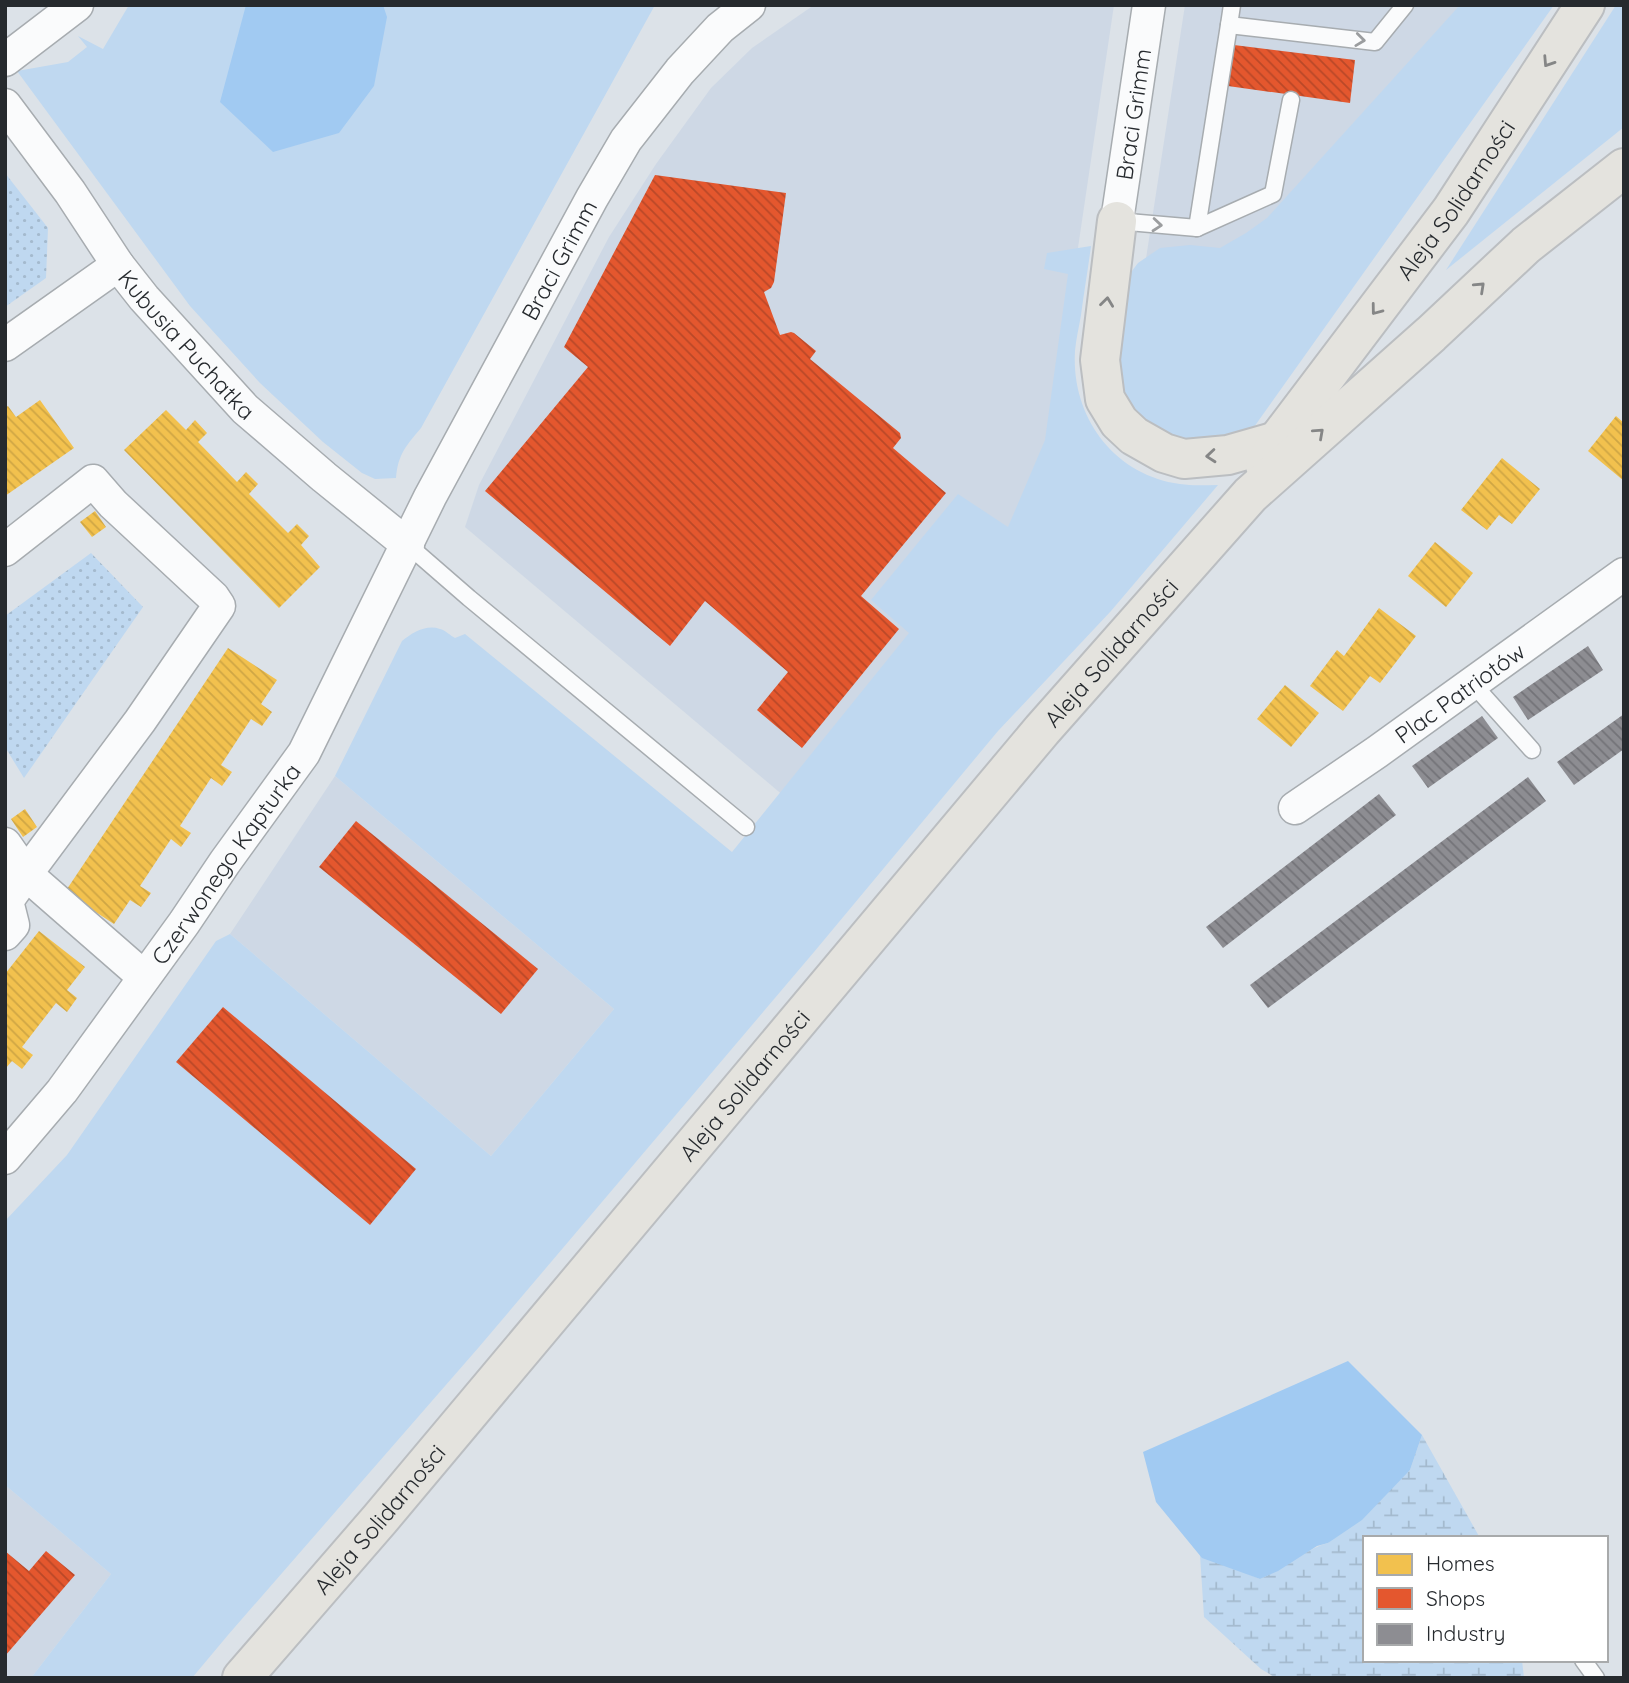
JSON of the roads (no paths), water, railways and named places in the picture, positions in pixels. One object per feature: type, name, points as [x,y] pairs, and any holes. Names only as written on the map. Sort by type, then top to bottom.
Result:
[{"type":"main road","name":"Aleja Solidarności","points":[[1250,495],[1277,441],[1451,211],[1585,5]]},
{"type":"main road","name":"Aleja Solidarności","points":[[242,1678],[461,1423],[1042,730],[1250,495],[1431,334],[1526,244],[1624,168]]},
{"type":"main road","points":[[1117,221],[1100,360],[1105,399],[1119,422],[1134,436],[1164,453],[1184,459],[1228,455],[1277,441]]},
{"type":"street","points":[[5,60],[77,5]]},
{"type":"street","name":"Braci Grimm","points":[[408,545],[430,497],[592,198],[626,141],[696,52],[749,5]]},
{"type":"street","name":"Braci Grimm","points":[[1117,221],[1149,5]]},
{"type":"street","name":"Kubusia Puchatka","points":[[5,105],[71,192],[118,265],[144,298],[244,409],[408,545]]},
{"type":"street","points":[[5,345],[118,265]]},
{"type":"street","points":[[5,550],[93,481],[213,597],[219,606],[140,721],[6,902],[13,925],[5,934]]},
{"type":"street","name":"Czerwonego Kapturka","points":[[5,1158],[62,1091],[304,752],[408,545]]},
{"type":"street","name":"Plac Patriotów","points":[[1295,808],[1624,574]]},
{"type":"street","points":[[5,844],[26,874],[144,976]]},
{"type":"lane","points":[[1197,228],[1232,5]]},
{"type":"lane","points":[[1229,25],[1375,42],[1405,5]]},
{"type":"lane","points":[[1297,50],[1298,33]]},
{"type":"lane","points":[[1117,221],[1197,228],[1273,194],[1292,100]]},
{"type":"lane","points":[[408,545],[746,827]]},
{"type":"lane","points":[[1472,683],[1532,750]]},
{"type":"lane","points":[[1584,1662],[1596,1678]]}]
